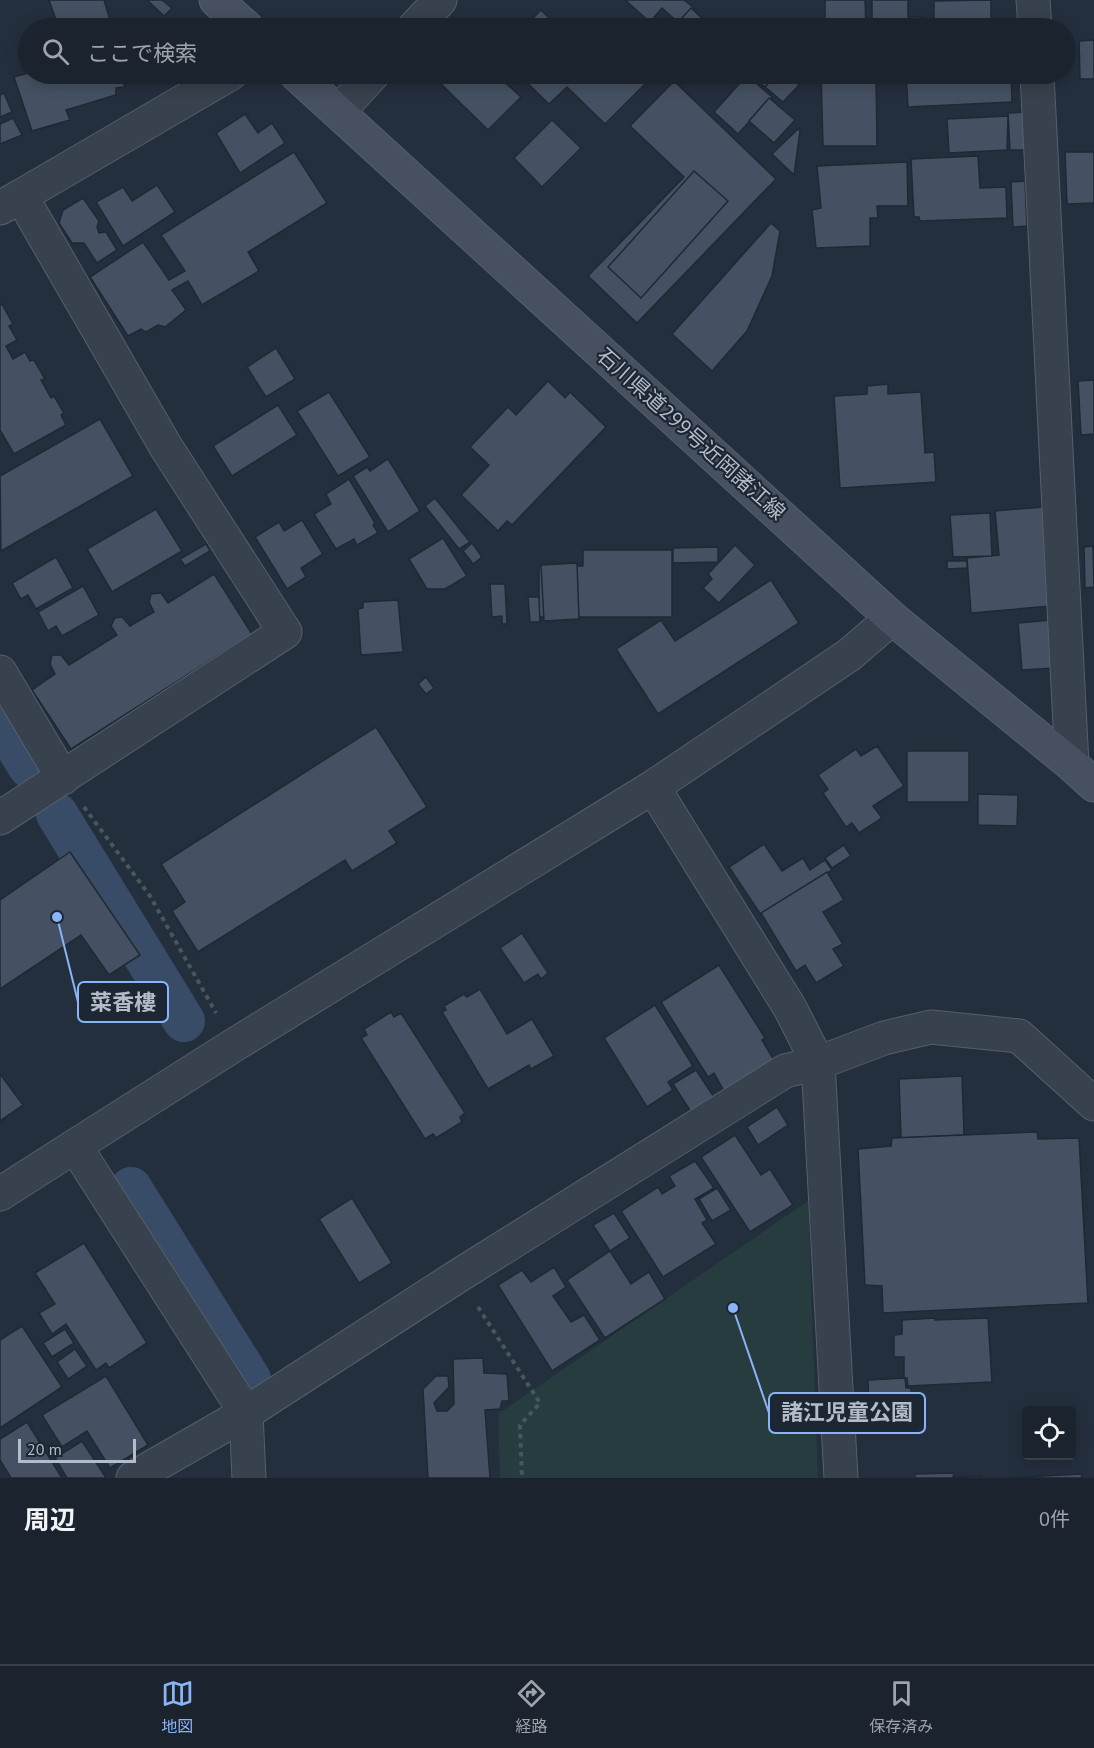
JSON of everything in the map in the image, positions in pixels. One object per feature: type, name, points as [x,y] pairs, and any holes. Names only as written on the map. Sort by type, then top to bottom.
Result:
[{"type":"main road","points":[[216,0],[236,18]]},
{"type":"main road","name":"石川県道299号近岡諸江線","points":[[307,84],[892,618],[1083,775]]},
{"type":"street","points":[[423,18],[440,0]]},
{"type":"street","points":[[1033,0],[1034,18]]},
{"type":"street","points":[[0,818],[285,632],[10,202],[213,84]]},
{"type":"street","points":[[338,112],[364,84]]},
{"type":"street","points":[[1038,84],[1083,775]]},
{"type":"street","points":[[0,1194],[234,1045],[653,787],[849,655],[892,618]]},
{"type":"street","points":[[0,672],[63,778]]},
{"type":"street","points":[[653,787],[790,1008],[819,1064],[841,1478]]},
{"type":"street","points":[[133,1478],[246,1413],[458,1276],[784,1071],[819,1064],[884,1038],[931,1027],[1019,1036],[1094,1104]]},
{"type":"street","points":[[75,1146],[246,1413],[249,1478]]},
{"type":"path","points":[[63,778],[150,896],[234,1045]]},
{"type":"path","points":[[458,1276],[540,1403],[520,1425],[522,1478]]},
{"type":"green space","points":[[808,1201],[818,1478],[500,1478],[498,1414]]},
{"type":"building","points":[[49,0],[104,0],[109,18],[55,18]]},
{"type":"building","points":[[147,0],[162,0],[172,8],[164,16]]},
{"type":"building","points":[[625,0],[684,0],[694,8],[685,18],[673,18],[662,8],[653,18],[645,18]]},
{"type":"building","points":[[825,0],[865,0],[866,18],[825,18]]},
{"type":"building","points":[[872,0],[908,0],[908,17],[923,17],[923,18],[872,18]]},
{"type":"building","points":[[991,0],[991,18],[934,18],[934,1]]},
{"type":"building","points":[[691,8],[702,18],[682,18]]},
{"type":"building","points":[[541,10],[549,18],[533,18]]},
{"type":"building","points":[[1094,40],[1094,79],[1080,79],[1079,41]]},
{"type":"building","points":[[18,76],[18,84],[124,84],[125,87],[116,88],[116,95],[66,110],[70,120],[32,131],[14,77]]},
{"type":"building","points":[[441,84],[507,84],[521,97],[488,130]]},
{"type":"building","points":[[528,84],[645,84],[605,124],[567,87],[549,104]]},
{"type":"building","points":[[671,84],[677,84],[776,179],[637,323],[588,276],[684,177],[630,126]]},
{"type":"building","points":[[739,84],[757,84],[772,97],[738,134],[714,112]]},
{"type":"building","points":[[768,84],[799,85],[783,102],[765,87]]},
{"type":"building","points":[[821,84],[876,84],[877,146],[823,146]]},
{"type":"building","points":[[907,84],[1011,84],[1012,102],[908,107]]},
{"type":"building","points":[[4,93],[12,112],[0,117],[0,95]]},
{"type":"building","points":[[769,98],[795,120],[774,143],[749,121]]},
{"type":"building","points":[[1024,112],[1025,150],[1010,150],[1008,113]]},
{"type":"building","points":[[245,114],[258,133],[272,123],[285,143],[240,173],[216,133]]},
{"type":"building","points":[[1008,116],[1007,150],[949,153],[947,119]]},
{"type":"building","points":[[13,118],[22,135],[0,144],[0,124]]},
{"type":"building","points":[[552,120],[581,148],[542,187],[514,158]]},
{"type":"building","points":[[798,129],[800,131],[794,175],[772,154]]},
{"type":"building","points":[[294,152],[327,203],[248,252],[259,271],[202,305],[188,281],[172,290],[186,310],[165,327],[158,325],[146,332],[141,329],[128,336],[90,277],[143,242],[169,280],[185,271],[161,235]]},
{"type":"building","points":[[1065,152],[1094,152],[1094,203],[1067,204]]},
{"type":"building","points":[[978,156],[980,188],[1006,187],[1007,218],[920,221],[919,217],[914,217],[911,159]]},
{"type":"building","points":[[907,162],[908,206],[877,206],[878,218],[870,218],[870,246],[816,248],[812,210],[821,208],[817,166]]},
{"type":"building","points":[[694,171],[728,201],[641,298],[608,267]]},
{"type":"building","points":[[1025,181],[1027,226],[1013,227],[1011,182]]},
{"type":"building","points":[[157,185],[175,212],[123,246],[96,202],[123,187],[132,201]]},
{"type":"building","points":[[83,198],[99,221],[97,227],[99,233],[106,232],[117,250],[97,263],[84,243],[72,243],[59,223],[63,210]]},
{"type":"building","points":[[771,223],[780,231],[772,276],[747,331],[712,371],[672,334]]},
{"type":"building","points":[[2,304],[13,324],[9,326],[17,340],[6,346],[13,359],[25,352],[30,361],[34,360],[45,379],[41,380],[51,398],[54,396],[64,413],[61,415],[66,425],[14,454],[0,430],[0,305]]},
{"type":"building","points":[[276,348],[295,379],[266,397],[247,367]]},
{"type":"building","points":[[1094,380],[1094,434],[1081,435],[1078,381]]},
{"type":"building","points":[[548,381],[565,398],[570,392],[606,427],[512,525],[507,521],[498,531],[461,495],[489,465],[470,447],[508,407],[516,415]]},
{"type":"building","points":[[888,384],[888,394],[921,392],[925,453],[934,452],[936,482],[840,488],[834,396],[867,394],[867,386]]},
{"type":"building","points":[[329,392],[370,457],[338,476],[297,411]]},
{"type":"building","points":[[278,405],[297,435],[232,476],[213,446]]},
{"type":"building","points":[[100,419],[133,476],[1,551],[0,476]]},
{"type":"building","points":[[388,459],[420,511],[388,532],[353,476],[367,467],[370,471]]},
{"type":"building","points":[[349,479],[375,523],[373,525],[378,533],[357,545],[354,539],[336,549],[314,514],[331,504],[326,494]]},
{"type":"building","points":[[435,498],[470,542],[459,549],[425,506]]},
{"type":"building","points":[[1043,507],[1051,606],[971,613],[967,558],[999,555],[995,511]]},
{"type":"building","points":[[156,509],[182,551],[112,592],[87,549]]},
{"type":"building","points":[[990,513],[992,556],[953,557],[950,515]]},
{"type":"building","points":[[302,520],[323,554],[301,568],[306,577],[287,589],[255,537],[279,522],[284,531]]},
{"type":"building","points":[[443,538],[467,576],[445,589],[427,589],[409,559]]},
{"type":"building","points":[[472,543],[482,557],[473,564],[463,551]]},
{"type":"building","points":[[206,544],[210,551],[185,566],[180,559]]},
{"type":"building","points":[[735,545],[755,565],[719,603],[703,588],[712,579],[708,574]]},
{"type":"building","points":[[1093,546],[1094,587],[1085,588],[1084,547]]},
{"type":"building","points":[[718,547],[718,562],[673,563],[673,548]]},
{"type":"building","points":[[583,550],[672,550],[672,617],[539,617],[539,566],[583,566]]},
{"type":"building","points":[[56,557],[73,588],[36,609],[28,595],[21,599],[12,583]]},
{"type":"building","points":[[947,561],[967,561],[967,568],[947,569]]},
{"type":"building","points":[[577,563],[579,619],[544,621],[541,565]]},
{"type":"building","points":[[214,574],[252,634],[71,749],[32,690],[55,674],[50,664],[52,655],[61,655],[69,665],[117,635],[111,626],[115,618],[122,617],[130,626],[154,612],[149,602],[151,594],[161,593],[168,603]]},
{"type":"building","points":[[771,580],[799,623],[658,714],[616,649],[661,620],[675,641]]},
{"type":"building","points":[[490,584],[505,584],[507,624],[502,624],[502,616],[492,617]]},
{"type":"building","points":[[83,586],[99,615],[62,636],[56,626],[48,631],[38,612]]},
{"type":"building","points":[[528,597],[539,597],[540,622],[530,622]]},
{"type":"building","points":[[398,600],[403,652],[361,655],[358,609],[363,608],[363,602]]},
{"type":"building","points":[[1051,620],[1055,668],[1022,670],[1018,623]]},
{"type":"building","points":[[426,677],[434,688],[426,694],[418,684]]},
{"type":"building","points":[[376,727],[427,807],[389,831],[397,843],[352,871],[345,860],[198,952],[172,911],[185,902],[161,864]]},
{"type":"building","points":[[877,746],[904,786],[873,806],[882,818],[859,833],[852,823],[846,827],[823,793],[828,789],[818,775],[856,749],[861,756]]},
{"type":"building","points":[[907,751],[969,751],[969,802],[907,802]]},
{"type":"building","points":[[978,794],[1018,795],[1017,826],[978,825]]},
{"type":"building","points":[[764,844],[782,871],[803,858],[810,870],[825,860],[832,870],[761,915],[729,867]]},
{"type":"building","points":[[844,845],[851,856],[832,868],[825,858]]},
{"type":"building","points":[[70,852],[140,955],[109,975],[81,935],[0,989],[0,900]]},
{"type":"building","points":[[827,872],[844,900],[823,912],[843,944],[833,949],[844,966],[816,983],[805,965],[796,971],[761,913]]},
{"type":"building","points":[[522,933],[548,973],[541,979],[538,974],[524,983],[500,948]]},
{"type":"building","points":[[719,965],[765,1038],[762,1040],[774,1060],[724,1091],[714,1073],[708,1077],[661,1002]]},
{"type":"building","points":[[480,989],[507,1034],[532,1019],[554,1056],[531,1069],[529,1065],[488,1089],[442,1012],[446,1010],[444,1006],[464,994],[467,997]]},
{"type":"building","points":[[655,1005],[693,1066],[668,1082],[673,1090],[647,1107],[604,1038]]},
{"type":"building","points":[[391,1012],[394,1017],[401,1013],[465,1113],[460,1117],[462,1122],[436,1138],[433,1134],[425,1139],[361,1038],[367,1035],[364,1029]]},
{"type":"building","points":[[696,1070],[716,1100],[693,1115],[673,1084]]},
{"type":"building","points":[[0,1074],[23,1105],[0,1121]]},
{"type":"building","points":[[962,1076],[964,1135],[901,1138],[899,1079]]},
{"type":"building","points":[[777,1107],[788,1125],[758,1145],[747,1127]]},
{"type":"building","points":[[1037,1132],[1038,1139],[1079,1138],[1088,1303],[883,1313],[882,1286],[865,1285],[858,1149],[891,1146],[892,1138]]},
{"type":"building","points":[[735,1135],[761,1175],[770,1169],[793,1205],[750,1232],[701,1157]]},
{"type":"building","points":[[695,1161],[714,1188],[695,1199],[707,1220],[702,1223],[716,1244],[663,1277],[621,1211],[658,1187],[662,1194],[675,1186],[669,1176]]},
{"type":"building","points":[[717,1188],[731,1210],[712,1221],[699,1199]]},
{"type":"building","points":[[352,1198],[392,1263],[359,1283],[319,1219]]},
{"type":"building","points":[[614,1213],[630,1238],[610,1251],[593,1225]]},
{"type":"building","points":[[84,1243],[147,1343],[109,1368],[106,1363],[96,1370],[66,1324],[52,1334],[39,1313],[55,1304],[35,1273]]},
{"type":"building","points":[[610,1251],[631,1284],[649,1272],[665,1299],[605,1338],[567,1280]]},
{"type":"building","points":[[554,1267],[566,1287],[553,1296],[571,1322],[584,1315],[600,1340],[552,1371],[498,1285],[522,1270],[531,1282]]},
{"type":"building","points":[[935,1318],[935,1320],[988,1318],[992,1382],[908,1386],[907,1378],[904,1378],[904,1357],[894,1357],[894,1335],[902,1334],[902,1320]]},
{"type":"building","points":[[22,1326],[62,1387],[0,1428],[0,1340]]},
{"type":"building","points":[[65,1329],[74,1343],[52,1357],[43,1343]]},
{"type":"building","points":[[75,1349],[87,1366],[68,1379],[57,1362]]},
{"type":"building","points":[[483,1358],[484,1373],[507,1374],[509,1401],[502,1401],[500,1409],[485,1410],[490,1478],[428,1478],[423,1389],[436,1376],[448,1376],[449,1387],[434,1403],[437,1411],[447,1411],[454,1404],[453,1359]]},
{"type":"building","points":[[106,1376],[148,1445],[110,1468],[87,1431],[62,1447],[42,1415]]},
{"type":"building","points":[[905,1378],[906,1388],[911,1388],[913,1415],[869,1416],[868,1380]]},
{"type":"building","points":[[27,1422],[62,1478],[11,1478],[0,1460],[0,1439]]},
{"type":"building","points":[[82,1441],[106,1478],[67,1478],[55,1458]]},
{"type":"building","points":[[954,1473],[953,1477],[981,1476],[981,1478],[915,1478],[915,1474]]},
{"type":"building","points":[[1081,1474],[1082,1478],[1005,1478]]},
{"type":"waterway","points":[[0,720],[29,767]]},
{"type":"waterway","points":[[57,814],[184,1021]]},
{"type":"waterway","points":[[131,1188],[250,1379]]},
{"type":"place","name":"菜香樓","points":[[57,917]]},
{"type":"place","name":"諸江児童公園","points":[[733,1308]]}]
